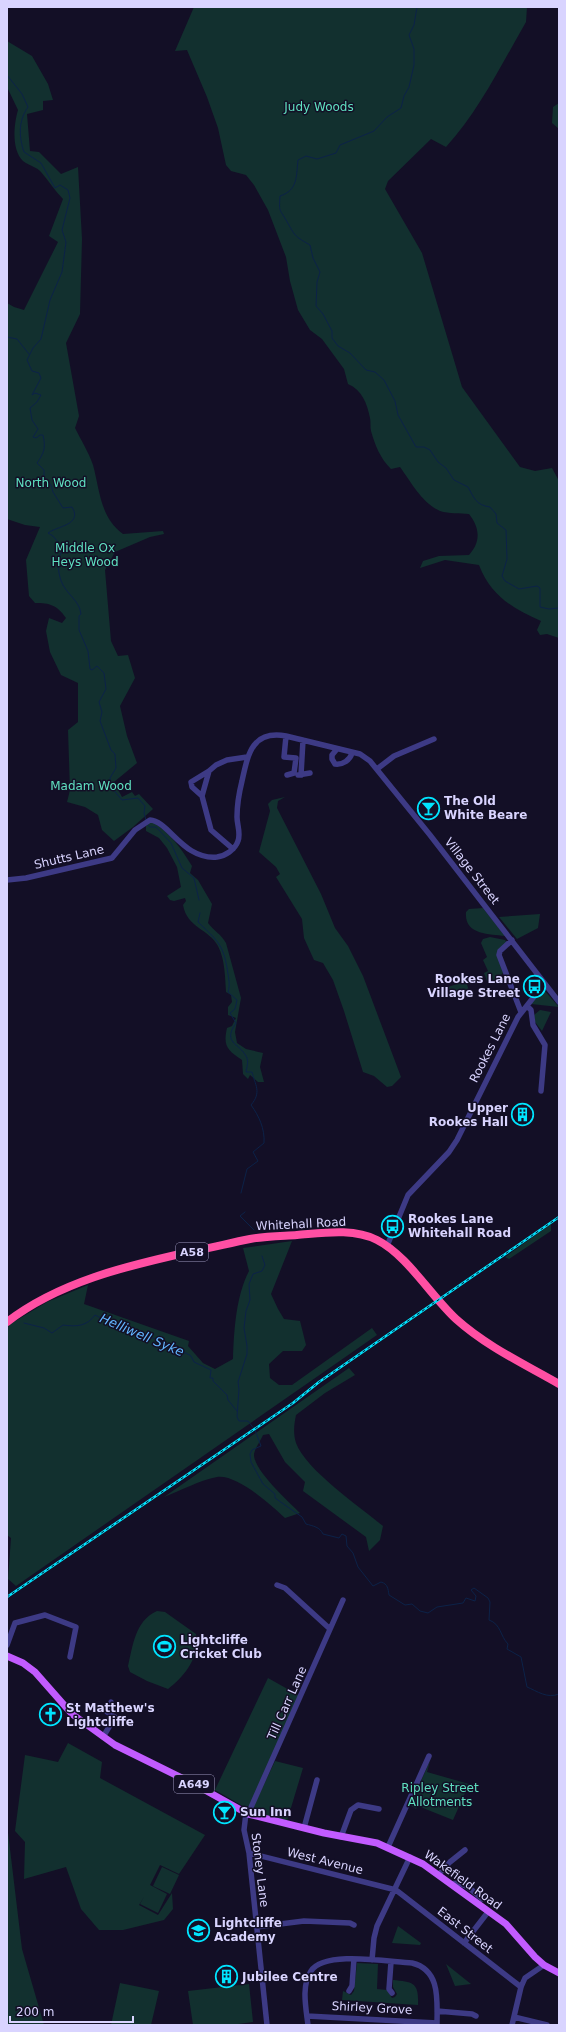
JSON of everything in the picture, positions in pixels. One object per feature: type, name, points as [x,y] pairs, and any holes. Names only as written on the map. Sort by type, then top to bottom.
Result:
[{"type":"highway","name":"Whitehall Road","points":[[7,1322],[17,1314],[57,1292],[100,1275],[141,1262],[252,1239],[317,1233],[350,1233],[372,1238],[387,1246],[403,1261],[455,1318],[468,1329],[492,1346],[559,1384]]},
{"type":"main road","name":"Wakefield Road","points":[[7,1656],[23,1663],[35,1672],[72,1714],[103,1737],[196,1785],[247,1814],[388,1847],[410,1857],[439,1874],[506,1924],[544,1965],[559,1973]]},
{"type":"street","name":"Village Street","points":[[247,757],[251,748],[261,739],[274,734],[303,740],[365,757],[377,769],[512,940],[544,984],[558,998]]},
{"type":"street","points":[[286,736],[284,757],[296,758],[294,774],[287,775]]},
{"type":"street","points":[[377,769],[394,756],[434,739]]},
{"type":"street","points":[[303,740],[300,775],[310,773]]},
{"type":"street","points":[[337,750],[332,755],[332,759],[336,764],[344,763],[350,758],[352,753]]},
{"type":"street","points":[[202,796],[192,787],[191,782],[194,779],[209,772],[220,762],[247,757],[238,803],[237,818],[239,836],[233,849],[211,830],[202,796],[209,772]]},
{"type":"street","name":"Shutts Lane","points":[[7,880],[26,878],[112,858],[135,830],[148,820],[158,822],[182,844],[194,852],[215,857],[223,856],[233,849]]},
{"type":"street","points":[[512,940],[500,952],[499,955],[521,1012]]},
{"type":"street","name":"Rookes Lane","points":[[387,1246],[408,1195],[449,1152],[457,1140],[521,1012],[544,984]]},
{"type":"street","points":[[527,1006],[531,1010],[533,1025],[545,1045],[541,1091]]},
{"type":"street","points":[[277,1586],[285,1588],[330,1628]]},
{"type":"street","name":"Till Carr Lane","points":[[247,1814],[318,1661],[330,1628],[344,1600]]},
{"type":"street","points":[[7,1645],[15,1622],[45,1615],[76,1627],[70,1657]]},
{"type":"street","points":[[103,1737],[115,1717],[107,1712],[111,1702]]},
{"type":"street","points":[[388,1847],[429,1756]]},
{"type":"street","points":[[304,1828],[317,1780]]},
{"type":"street","points":[[341,1836],[351,1810],[358,1805],[379,1809]]},
{"type":"street","name":"Stoney Lane","points":[[247,1814],[244,1830],[249,1853],[268,2025]]},
{"type":"street","points":[[439,1874],[450,1862],[465,1850]]},
{"type":"street","name":"West Avenue","points":[[249,1853],[396,1890]]},
{"type":"street","points":[[372,1960],[374,1938],[377,1926],[396,1890],[410,1857]]},
{"type":"street","points":[[451,1884],[456,1882],[463,1884],[482,1899]]},
{"type":"street","name":"East Street","points":[[396,1890],[521,1987]]},
{"type":"street","points":[[464,1943],[488,1912]]},
{"type":"street","points":[[256,1927],[304,1921],[350,1923],[354,1925]]},
{"type":"street","points":[[308,2025],[306,1984],[311,1970],[324,1961],[340,1958],[419,1965],[427,1970],[434,1982],[437,2024]]},
{"type":"street","points":[[348,1990],[352,1986],[354,1959]]},
{"type":"street","points":[[391,1962],[389,1989],[392,1993]]},
{"type":"street","points":[[512,2025],[521,1987],[525,1978],[544,1965]]},
{"type":"street","points":[[437,2011],[472,2014],[476,2016]]},
{"type":"street","name":"Shirley Grove","points":[[307,2016],[437,2024]]},
{"type":"street","points":[[514,2017],[547,2025]]},
{"type":"green space","name":"Judy Woods","points":[[194,7],[527,7],[526,22],[489,87],[458,133],[446,147],[431,139],[388,181],[385,189],[422,253],[462,387],[520,467],[535,471],[552,468],[559,481],[559,638],[547,634],[540,635],[537,630],[541,621],[512,606],[496,593],[484,576],[479,565],[445,560],[420,568],[423,561],[439,556],[469,555],[476,545],[478,535],[473,519],[469,514],[440,511],[422,498],[400,467],[391,469],[387,465],[378,451],[374,441],[369,412],[363,398],[357,390],[348,384],[344,369],[322,339],[310,330],[298,310],[290,281],[286,257],[268,210],[254,185],[246,175],[231,171],[226,165],[218,128],[207,97],[187,50],[175,51]]},
{"type":"green space","points":[[7,41],[32,56],[48,84],[53,100],[43,101],[43,110],[27,114],[30,151],[39,152],[61,174],[78,167],[82,239],[80,314],[66,343],[79,416],[75,428],[93,465],[105,512],[115,527],[123,534],[163,531],[164,534],[150,537],[115,552],[105,570],[111,641],[118,656],[128,655],[135,678],[120,706],[127,736],[137,763],[114,782],[122,797],[132,792],[135,796],[139,794],[153,809],[133,827],[114,841],[102,830],[98,815],[85,807],[67,802],[70,790],[68,730],[78,722],[78,683],[61,675],[50,652],[46,631],[49,618],[62,623],[66,618],[53,606],[49,604],[35,603],[29,596],[26,560],[40,527],[25,525],[7,519],[7,303],[24,310],[58,242],[49,236],[63,199],[39,170],[27,164],[19,156],[14,136],[18,110],[7,87]]},
{"type":"green space","points":[[559,103],[559,129],[552,123],[553,107]]},
{"type":"green space","points":[[285,797],[278,801],[277,808],[321,894],[335,928],[348,946],[363,976],[401,1077],[392,1086],[387,1087],[374,1076],[363,1072],[333,980],[323,963],[314,960],[304,938],[302,919],[276,877],[280,874],[276,867],[259,852],[270,811],[268,804],[272,800]]},
{"type":"green space","points":[[152,821],[175,841],[184,853],[192,866],[190,873],[198,880],[212,904],[208,923],[226,943],[241,998],[235,1032],[237,1043],[246,1049],[263,1053],[260,1067],[264,1082],[258,1082],[250,1075],[248,1079],[243,1074],[242,1060],[227,1047],[227,1028],[232,1026],[236,1018],[228,1015],[228,1007],[232,1002],[231,995],[226,992],[222,957],[214,940],[193,924],[185,913],[183,905],[186,901],[185,898],[174,901],[170,900],[167,896],[181,887],[177,867],[167,848],[159,838],[146,831],[146,826]]},
{"type":"green space","points":[[483,908],[505,936],[485,934],[473,929],[469,925],[466,920],[466,912],[469,909]]},
{"type":"green space","points":[[540,914],[538,928],[517,939],[499,917]]},
{"type":"green space","points":[[490,937],[505,940],[507,943],[501,948],[503,973],[494,981],[487,981],[484,973],[488,971],[483,960],[487,957],[481,943],[483,939]]},
{"type":"green space","points":[[466,981],[469,991],[448,998],[445,988]]},
{"type":"green space","points":[[543,989],[559,1007],[531,1004]]},
{"type":"green space","points":[[540,1010],[551,1012],[542,1031],[535,1022],[534,1015]]},
{"type":"green space","points":[[551,1224],[551,1231],[509,1259],[505,1257]]},
{"type":"green space","points":[[292,1241],[271,1294],[284,1319],[300,1321],[306,1345],[302,1351],[283,1351],[269,1364],[270,1378],[279,1385],[292,1385],[372,1328],[377,1335],[16,1586],[8,1579],[11,1538],[7,1535],[7,1326],[47,1302],[88,1285],[84,1304],[189,1341],[188,1346],[203,1363],[215,1369],[233,1359],[238,1302],[249,1271],[243,1248]]},
{"type":"green space","points":[[349,1368],[355,1375],[325,1393],[296,1415],[294,1436],[302,1454],[311,1465],[335,1488],[383,1526],[380,1540],[369,1551],[366,1537],[303,1491],[305,1482],[285,1462],[269,1434],[263,1435],[254,1454],[255,1461],[265,1477],[300,1513],[285,1518],[244,1485],[225,1477],[217,1477],[204,1481],[164,1497]]},
{"type":"green space","name":"Lightcliffe Cricket Club","points":[[157,1611],[165,1612],[196,1634],[196,1650],[190,1665],[180,1678],[168,1689],[147,1681],[130,1672],[128,1666],[139,1627],[150,1615]]},
{"type":"green space","points":[[268,1678],[300,1696],[248,1809],[215,1790]]},
{"type":"green space","points":[[68,1743],[102,1762],[100,1778],[205,1835],[179,1874],[160,1865],[150,1885],[167,1894],[158,1913],[140,1904],[144,1897],[139,1905],[158,1915],[172,1893],[173,1909],[164,1920],[123,1930],[99,1930],[81,1909],[66,1867],[24,1879],[25,1842],[15,1831],[25,1755],[58,1762]]},
{"type":"green space","points":[[275,1761],[303,1768],[287,1821],[251,1812]]},
{"type":"green space","name":"Ripley Street Allotments","points":[[430,1761],[427,1772],[469,1784],[453,1820],[418,1806],[416,1809],[410,1805]]},
{"type":"green space","points":[[7,1824],[22,1949],[44,2025],[7,2025]]},
{"type":"green space","points":[[162,1867],[179,1875],[170,1894],[153,1886]]},
{"type":"green space","points":[[398,1926],[421,1943],[420,1945],[392,1943]]},
{"type":"green space","points":[[357,1963],[378,1964],[377,1989],[387,1990],[392,1998],[397,1994],[393,1987],[393,1980],[414,1985],[417,1992],[418,2005],[342,2000],[343,1991],[351,1995],[354,1991]]},
{"type":"green space","points":[[446,1964],[471,1984],[455,1986]]},
{"type":"green space","points":[[120,1983],[159,1991],[151,2025],[111,2025]]},
{"type":"green space","points":[[249,1984],[253,2022],[231,2025],[193,2025],[188,1991]]},
{"type":"waterway","points":[[417,7],[414,25],[409,35],[414,49],[414,65],[409,87],[404,96],[401,108],[387,117],[374,131],[340,145],[336,153],[317,159],[306,156],[298,160],[295,182],[290,190],[280,196],[280,210],[295,235],[310,245],[313,258],[320,272],[317,282],[316,306],[323,314],[332,331],[332,338],[338,346],[350,353],[366,370],[375,372],[384,380],[395,401],[398,415],[416,447],[424,447],[430,450],[438,462],[446,468],[454,480],[468,487],[478,503],[490,507],[496,514],[497,523],[506,530],[507,559],[502,576],[505,581],[519,589],[537,586],[540,588],[540,607],[549,609],[559,608]]},
{"type":"waterway","points":[[7,75],[22,94],[28,107],[22,118],[20,129],[24,152],[41,163],[55,188],[60,185],[68,190],[70,198],[62,230],[66,242],[62,272],[50,300],[41,339],[33,348],[27,360],[32,371],[39,373],[41,378],[32,395],[35,393],[41,395],[37,402],[30,408],[32,420],[38,429],[33,437],[36,438],[43,435],[44,440],[44,450],[37,463],[44,470],[44,477],[51,485],[53,492],[63,508],[72,507],[74,513],[74,518],[72,521],[48,533],[53,536],[63,548],[58,560],[59,573],[63,586],[80,608],[81,614],[79,616],[79,630],[88,651],[90,669],[92,670],[97,666],[104,673],[106,689],[99,702],[102,712],[100,721],[111,750],[115,754],[116,768],[110,778],[111,787],[122,800],[138,798],[145,806],[144,813],[146,820]]},
{"type":"waterway","points":[[7,337],[17,339],[29,354]]},
{"type":"waterway","points":[[148,825],[150,827],[156,827],[171,843],[182,868],[194,878],[199,900]]},
{"type":"waterway","points":[[200,913],[198,922],[211,934],[222,950],[229,981],[228,992],[237,1000],[235,1009],[230,1013],[236,1023],[232,1030],[231,1039],[247,1058],[248,1064],[246,1072],[252,1072],[257,1092],[251,1105],[259,1118],[264,1133],[264,1143],[253,1152],[258,1161],[247,1169],[241,1193]]},
{"type":"waterway","points":[[245,1212],[240,1216],[254,1230]]},
{"type":"waterway","points":[[262,1256],[265,1265],[262,1271],[253,1274],[249,1284],[250,1300],[246,1311],[244,1328],[247,1354],[238,1382],[237,1417],[239,1421],[248,1421],[255,1430],[261,1446],[252,1450],[250,1454],[251,1462],[263,1484],[275,1494],[275,1498],[302,1517],[306,1524],[318,1528],[323,1534],[339,1538],[342,1534],[346,1536],[347,1546],[353,1553],[358,1567],[373,1586],[381,1582],[385,1584],[389,1595],[405,1605],[412,1604],[420,1611],[428,1613],[437,1607],[463,1603],[466,1598],[475,1601],[476,1596],[471,1590],[474,1588],[488,1598],[490,1602],[489,1620],[498,1627],[508,1644],[507,1649],[521,1657],[527,1687],[550,1696],[559,1694]]},
{"type":"waterway","name":"Helliwell Syke","points":[[24,1323],[44,1328],[52,1333],[63,1325],[77,1326],[85,1324],[95,1315],[130,1330],[136,1335],[149,1337],[162,1342],[182,1353],[186,1353],[191,1356],[194,1362],[211,1370],[210,1378],[213,1378],[213,1381],[227,1395],[228,1400],[237,1411]]},
{"type":"railway","points":[[7,1597],[293,1403],[319,1382],[559,1217]]},
{"type":"place","name":"The Old White Beare","points":[[429,808]]},
{"type":"place","name":"Rookes Lane Village Street","points":[[535,986]]},
{"type":"place","name":"Upper Rookes Hall","points":[[523,1115]]},
{"type":"place","name":"Rookes Lane Whitehall Road","points":[[392,1226]]},
{"type":"place","name":"Lightcliffe Cricket Club","points":[[165,1647]]},
{"type":"place","name":"St Matthew's Lightcliffe","points":[[50,1715]]},
{"type":"place","name":"Sun Inn","points":[[225,1812]]},
{"type":"place","name":"Lightcliffe Academy","points":[[198,1930]]},
{"type":"place","name":"Jubilee Centre","points":[[227,1977]]},
{"type":"park label","name":"North Wood","points":[[51,483]]},
{"type":"park label","name":"Middle Ox Heys Wood","points":[[85,555]]},
{"type":"park label","name":"Madam Wood","points":[[91,786]]}]
